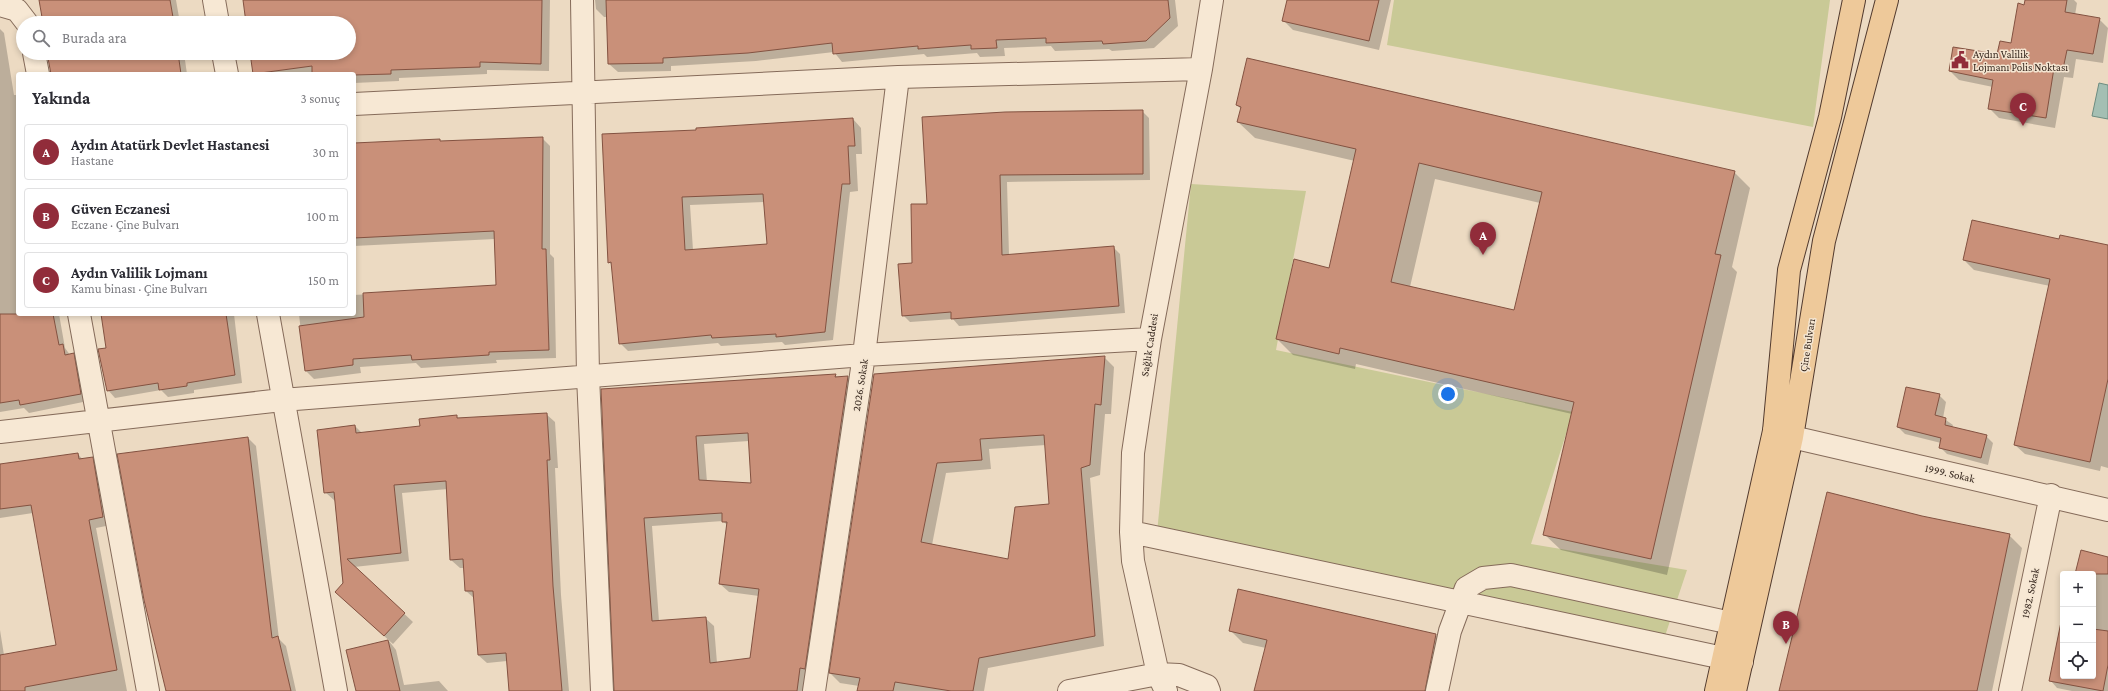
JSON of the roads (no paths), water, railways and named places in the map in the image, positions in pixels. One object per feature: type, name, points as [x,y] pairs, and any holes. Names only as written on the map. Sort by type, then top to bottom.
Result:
[{"type":"main road","name":"Çine Bulvarı","points":[[1735,691],[1731,623],[1783,434],[1789,270],[1830,117],[1854,0]]},
{"type":"main road","name":"Çine Bulvarı","points":[[1716,691],[1732,660],[1783,434],[1824,241],[1887,0]]},
{"type":"street","points":[[214,0],[217,16]]},
{"type":"street","points":[[582,0],[582,94],[588,376],[602,691]]},
{"type":"street","name":"Sağlık Caddesi","points":[[1162,682],[1133,561],[1131,532],[1133,453],[1150,339],[1201,69],[1212,0]]},
{"type":"street","points":[[0,4],[17,10],[22,16]]},
{"type":"street","points":[[35,60],[38,72]]},
{"type":"street","points":[[224,60],[227,72]]},
{"type":"street","points":[[356,104],[582,94],[898,77],[1201,69]]},
{"type":"street","name":"2026. Sokak","points":[[814,691],[864,355],[898,77]]},
{"type":"street","points":[[79,316],[148,691]]},
{"type":"street","points":[[268,316],[282,400],[336,691]]},
{"type":"street","points":[[0,432],[282,400],[864,355],[1150,339]]},
{"type":"street","name":"1999. Sokak","points":[[1783,434],[2051,495],[2108,510]]},
{"type":"street","name":"1982. Sokak","points":[[2010,691],[2051,495]]},
{"type":"street","points":[[1131,532],[1732,660]]},
{"type":"street","points":[[1437,691],[1450,631],[1466,588],[1483,578],[1511,575],[1731,623]]},
{"type":"street","points":[[1069,691],[1162,682],[1179,674],[1207,686],[1209,691]]},
{"type":"place","name":"Aydın Valilik Lojmanı Polis Noktası","points":[[1960,60]]},
{"type":"place","name":"Aydın Valilik Lojmanı","points":[[2023,126]]},
{"type":"place","name":"Aydın Atatürk Devlet Hastanesi","points":[[1483,255]]},
{"type":"place","name":"Güven Eczanesi","points":[[1786,644]]}]
